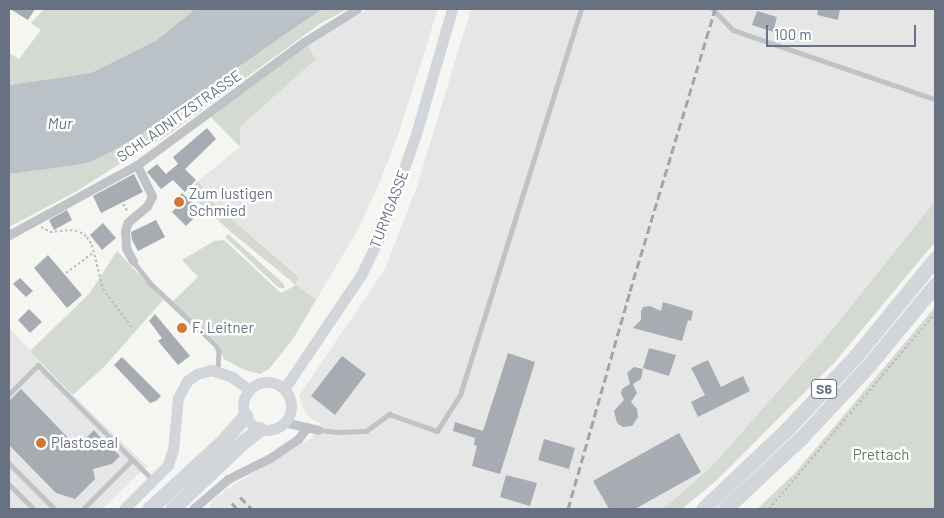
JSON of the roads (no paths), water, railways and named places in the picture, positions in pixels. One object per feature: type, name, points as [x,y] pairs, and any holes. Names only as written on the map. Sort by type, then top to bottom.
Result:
[{"type":"highway","name":"S6","points":[[703,509],[788,428],[848,364],[935,259]]},
{"type":"highway","name":"S6","points":[[725,509],[807,431],[869,364],[935,285]]},
{"type":"highway","points":[[149,509],[220,444],[245,416]]},
{"type":"highway","points":[[172,509],[244,441],[260,429]]},
{"type":"main road","name":"TURMGASSE","points":[[284,389],[361,275],[381,234],[416,134],[452,9]]},
{"type":"main road","points":[[124,509],[154,481],[171,457],[175,408],[182,387],[197,374],[218,371],[232,377],[249,390]]},
{"type":"main road","points":[[267,382],[284,389],[291,405],[289,414],[284,422],[277,428],[260,429],[251,424],[245,416],[243,407],[249,390],[257,384],[267,382]]},
{"type":"street","name":"SCHLADNITZSTRASSE","points":[[9,235],[137,165],[304,42],[358,9]]},
{"type":"street","points":[[133,261],[126,248],[125,231],[128,222],[147,206],[152,196],[137,165]]},
{"type":"street","points":[[284,422],[318,430]]},
{"type":"street","points":[[193,509],[228,479],[270,458],[298,439],[307,427]]},
{"type":"lane","points":[[318,430],[338,432],[366,431],[389,414],[437,431],[460,395],[581,9]]},
{"type":"lane","points":[[713,9],[733,30],[935,99]]},
{"type":"lane","points":[[133,261],[151,284],[216,345],[219,350],[218,371]]},
{"type":"lane","points":[[9,394],[38,365],[154,481]]},
{"type":"lane","points":[[83,509],[132,460]]},
{"type":"lane","points":[[9,463],[55,509]]},
{"type":"lane","points":[[9,484],[34,509]]},
{"type":"water","name":"Mur","points":[[195,9],[322,9],[140,135],[111,152],[90,162],[9,174],[9,85],[91,73],[157,40]]},
{"type":"railway","points":[[568,509],[630,291],[715,9]]},
{"type":"railway","points":[[240,497],[252,509]]},
{"type":"railway","points":[[232,503],[237,509]]},
{"type":"place","name":"Zum lustigen Schmied","points":[[179,202]]},
{"type":"place","name":"F. Leitner","points":[[182,328]]},
{"type":"place","name":"Plastoseal","points":[[41,443]]},
{"type":"park label","name":"Prettach","points":[[881,455]]}]
